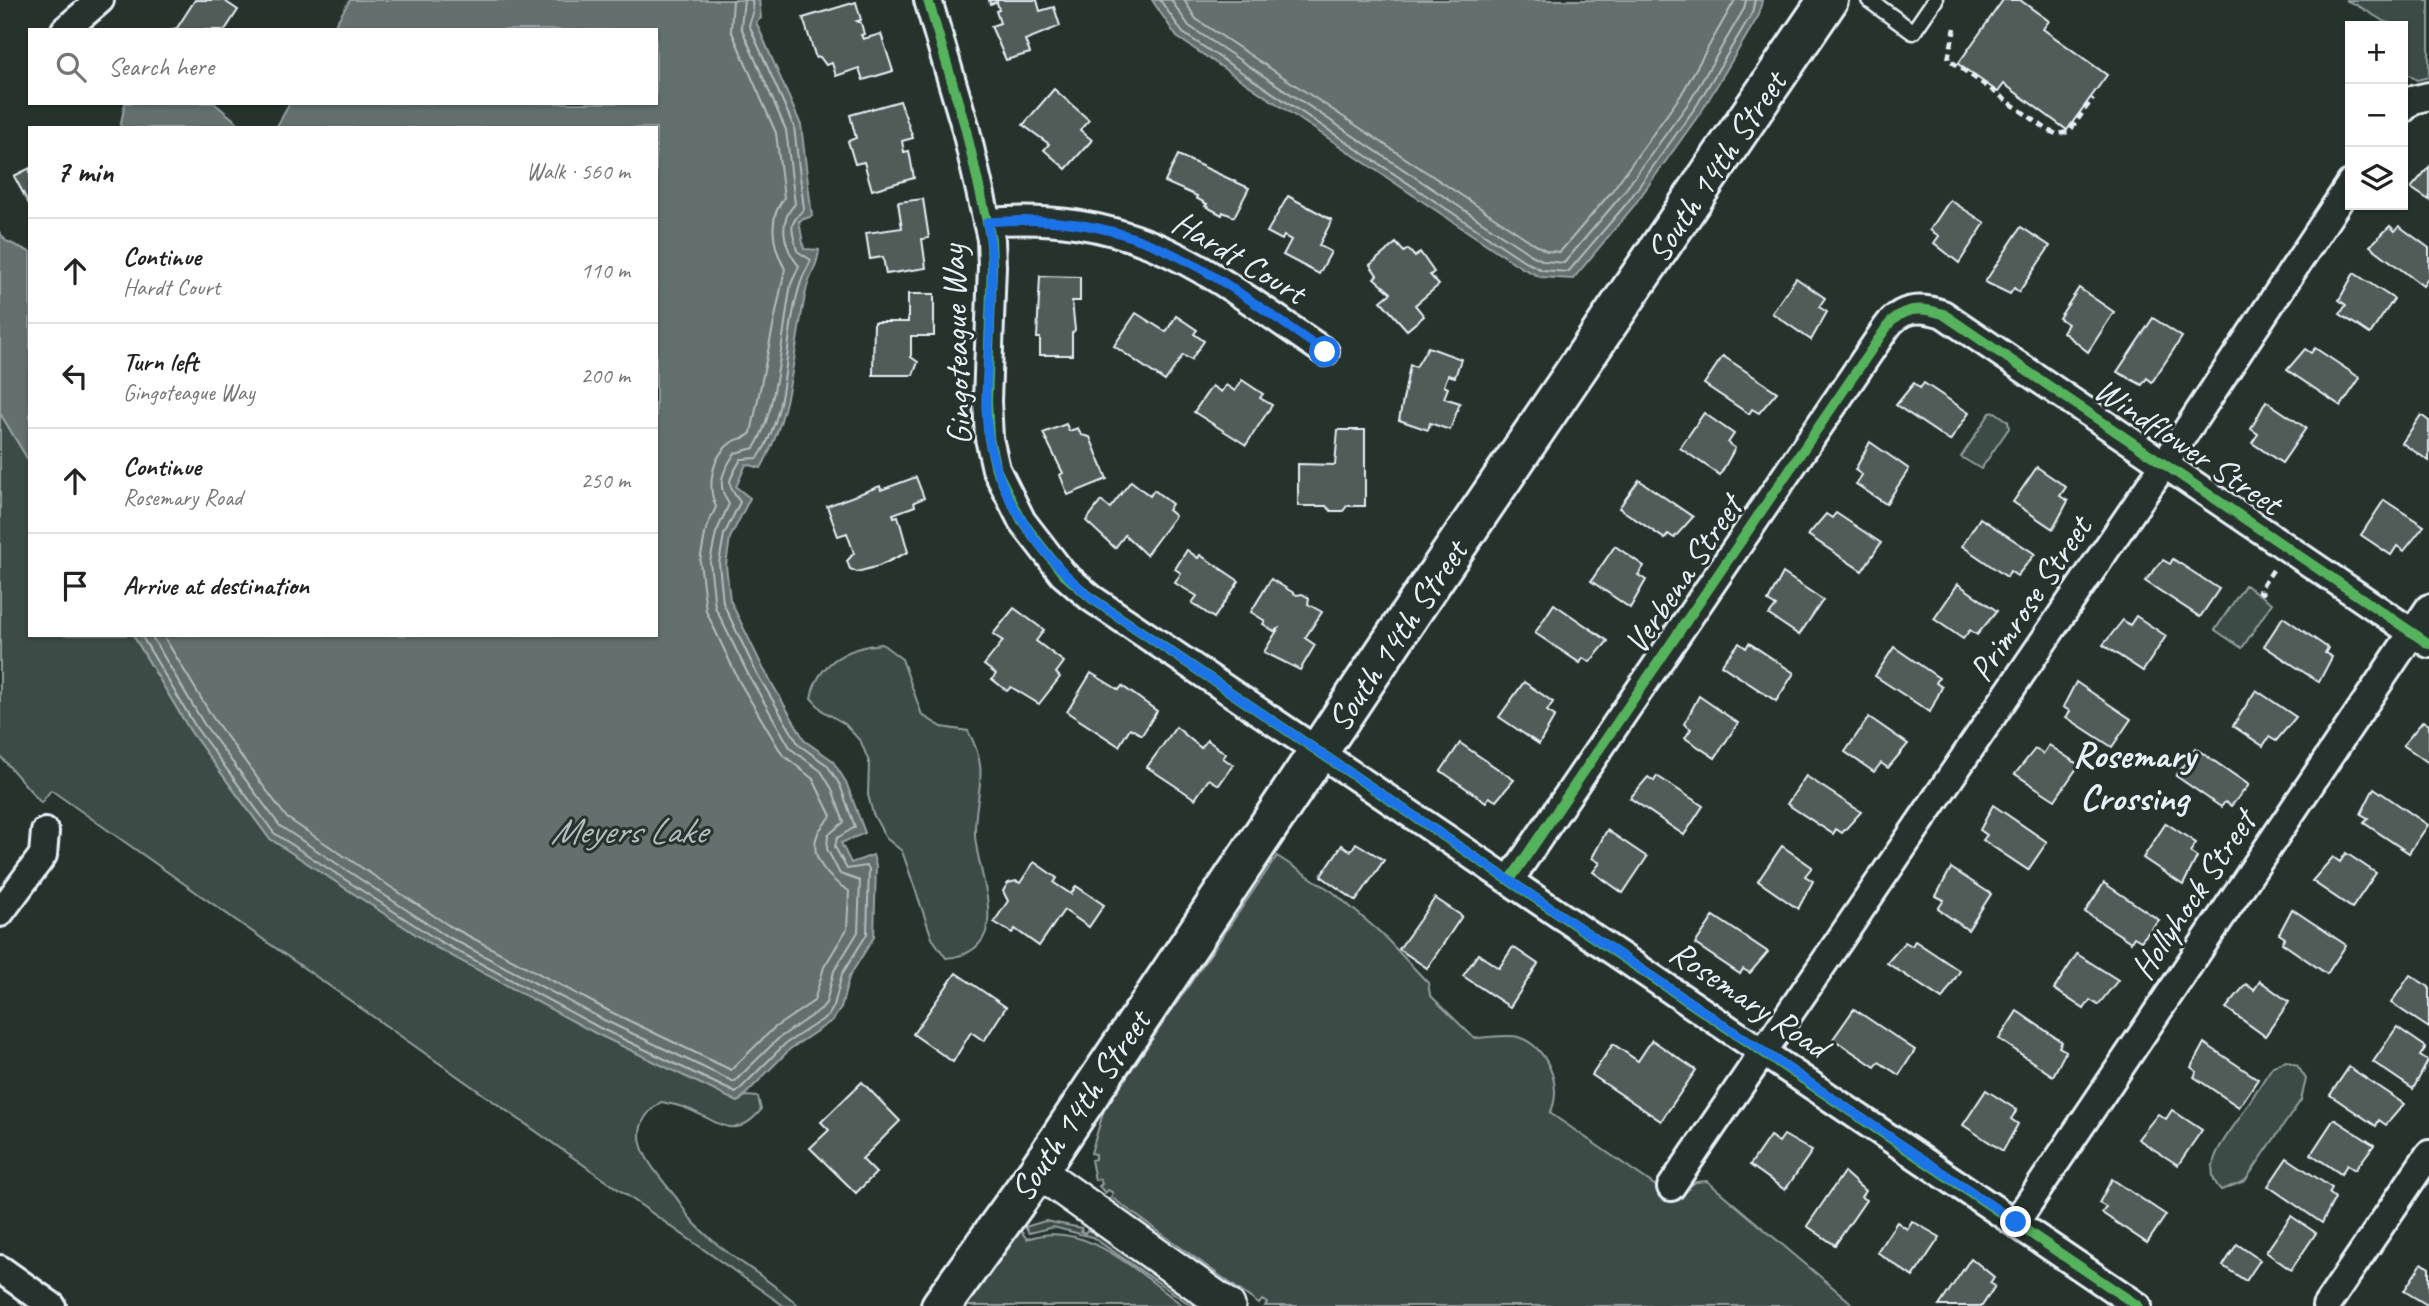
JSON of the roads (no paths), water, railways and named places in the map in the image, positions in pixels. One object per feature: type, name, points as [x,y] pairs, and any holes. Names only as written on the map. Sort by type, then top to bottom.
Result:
[{"type":"main road","name":"South 14th Street","points":[[941,1306],[1038,1171],[1828,0]]},
{"type":"street","points":[[67,28],[100,0]]},
{"type":"street","name":"Gingoteague Way","points":[[928,0],[965,126],[987,222],[992,265],[986,401],[989,438],[996,468],[1022,521],[1063,574],[1091,598],[1319,752]]},
{"type":"street","name":"Primrose Street","points":[[1671,1187],[2165,463],[2345,192]]},
{"type":"street","name":"Hardt Court","points":[[987,222],[1067,222],[1130,235],[1206,271],[1325,352]]},
{"type":"street","name":"Windflower Street","points":[[1909,310],[1921,308],[1943,314],[2421,639]]},
{"type":"street","name":"Verbena Street","points":[[1510,880],[1886,328],[1898,315],[1909,310]]},
{"type":"street","name":"Hollyhock Street","points":[[2016,1222],[2421,639],[2429,608]]},
{"type":"street","name":"Rosemary Road","points":[[1319,752],[2138,1306]]},
{"type":"street","points":[[0,913],[43,855],[45,832]]},
{"type":"street","points":[[2326,1306],[2429,1154]]},
{"type":"street","points":[[1038,1171],[1228,1306]]},
{"type":"street","points":[[0,1269],[52,1306]]},
{"type":"lane","points":[[1869,0],[1913,32],[1934,0]]},
{"type":"water","name":"Meyers Lake","points":[[350,0],[759,0],[761,18],[756,22],[801,125],[812,216],[799,221],[804,249],[819,250],[806,291],[790,382],[779,426],[761,468],[746,464],[736,487],[750,498],[730,538],[726,565],[730,600],[763,668],[805,741],[832,760],[846,782],[865,833],[841,843],[851,863],[873,855],[876,866],[874,937],[849,977],[841,1008],[833,1020],[790,1049],[738,1102],[597,1034],[435,947],[269,838],[191,732],[134,637],[658,637],[658,126],[277,126],[289,105],[658,105],[658,28],[333,28]]},
{"type":"water","points":[[1152,0],[1762,0],[1759,15],[1703,109],[1633,207],[1573,279],[1540,277],[1522,268],[1177,37]]},
{"type":"water","points":[[125,105],[216,105],[242,126],[120,126]]},
{"type":"water","points":[[0,233],[6,241],[28,251],[28,460],[0,413]]},
{"type":"district","name":"Rosemary Crossing","points":[[2134,776]]}]
